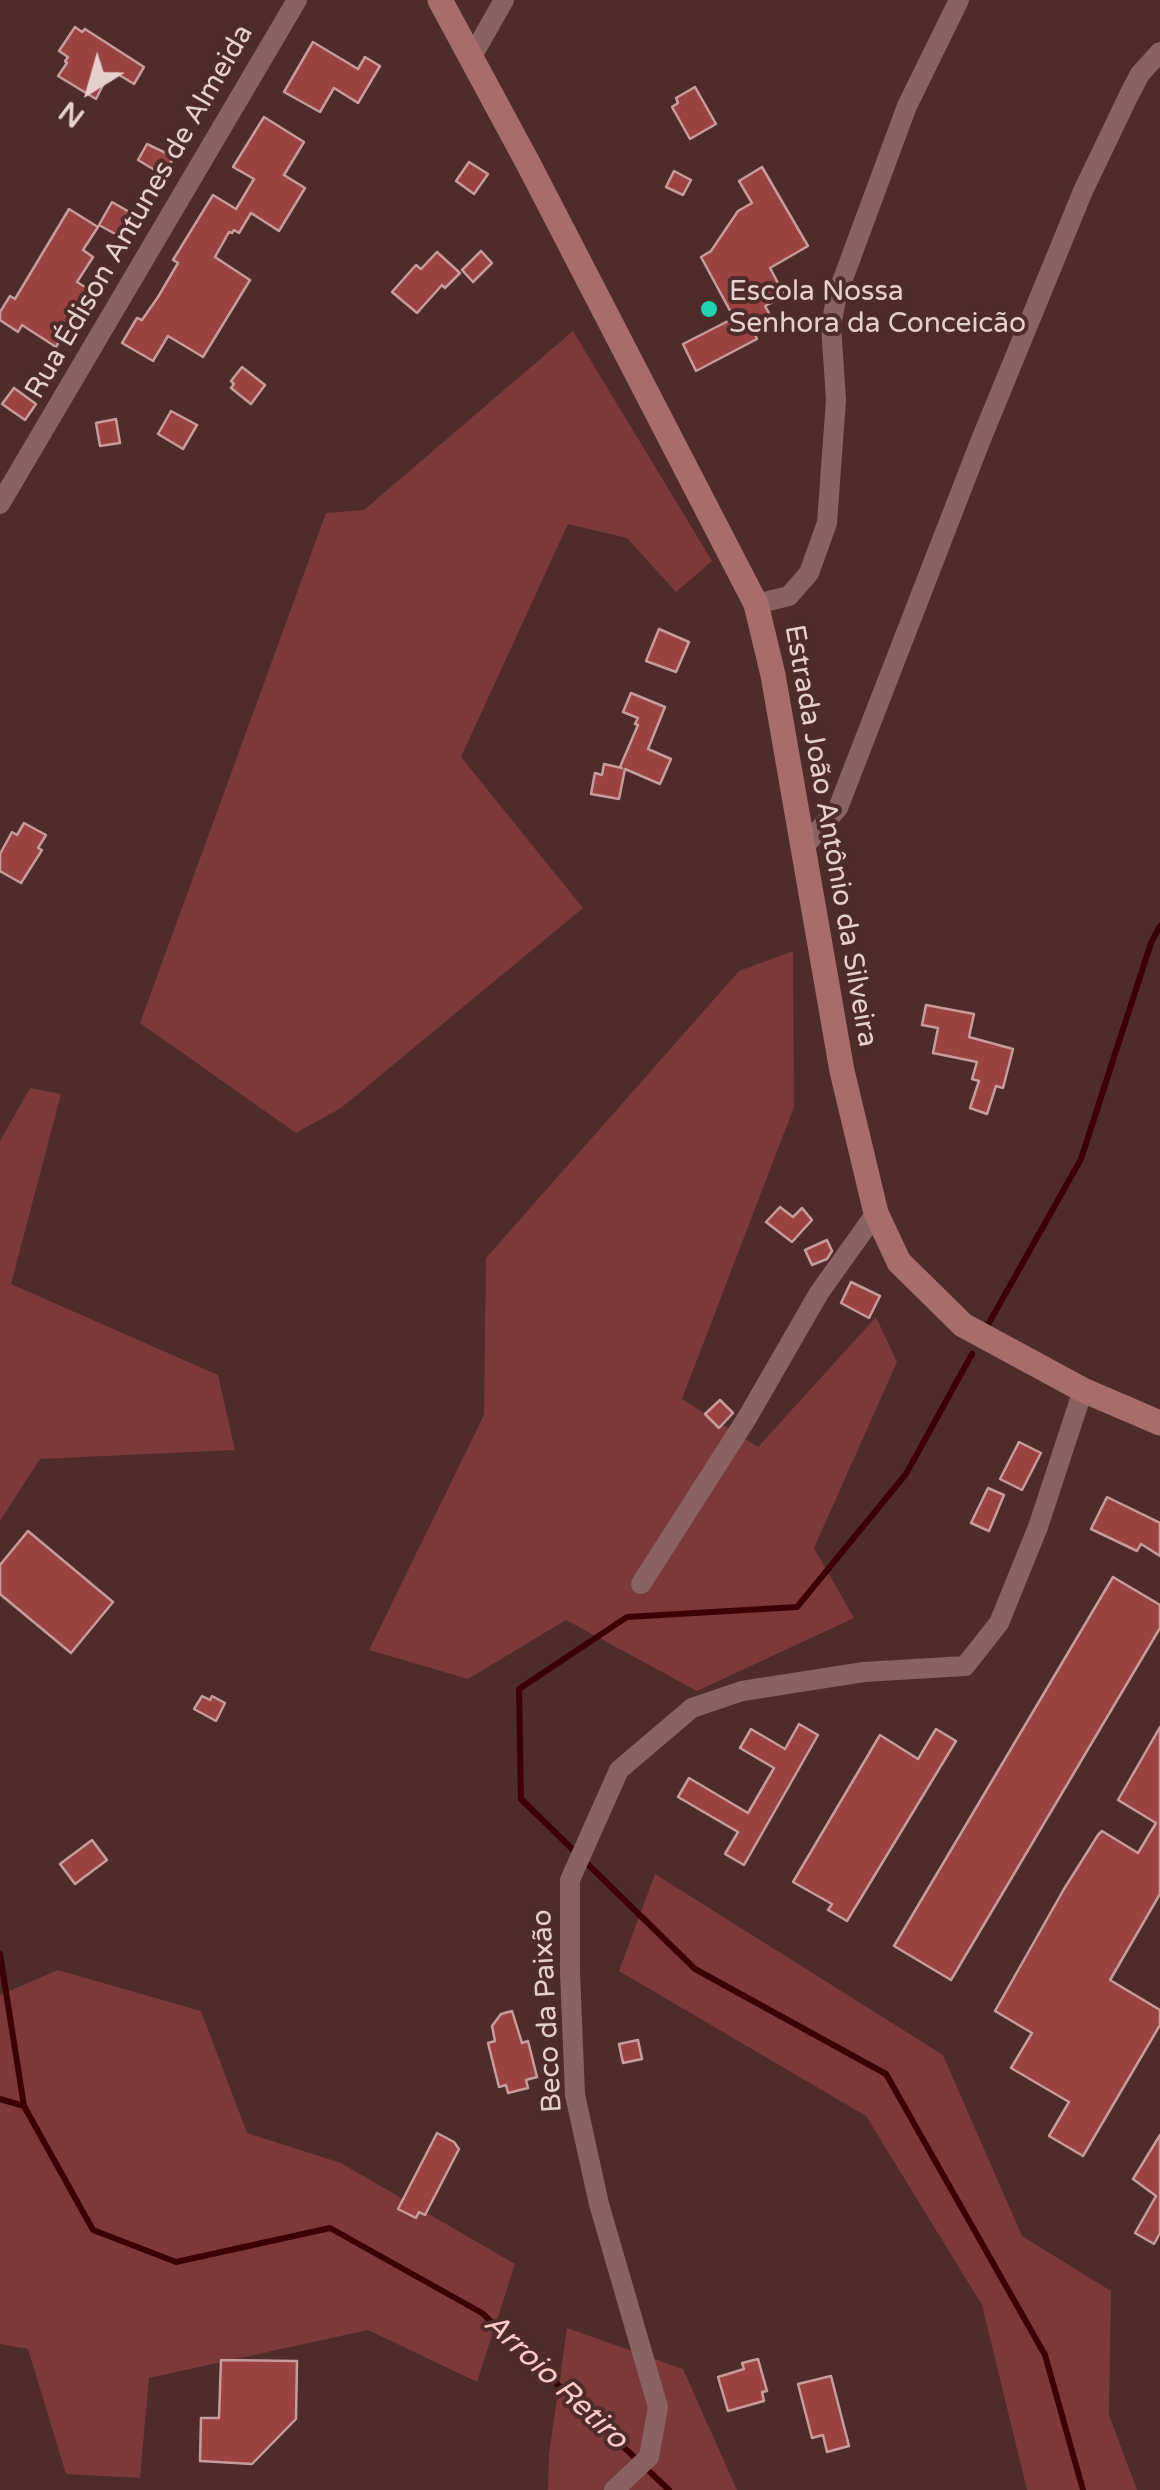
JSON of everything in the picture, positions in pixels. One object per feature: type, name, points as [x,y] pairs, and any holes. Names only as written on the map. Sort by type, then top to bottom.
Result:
[{"type":"main road","name":"Estrada João Antônio da Silveira","points":[[440,0],[547,198],[756,604],[773,674],[842,1071],[876,1213],[899,1262],[962,1326],[1084,1390],[1160,1423]]},
{"type":"street","name":"Rua Édison Antunes de Almeida","points":[[0,504],[297,0]]},
{"type":"street","points":[[471,58],[504,0]]},
{"type":"street","points":[[756,604],[789,596],[809,574],[827,523],[836,400],[831,325],[837,295],[907,106],[959,0]]},
{"type":"street","points":[[803,848],[838,808],[980,442],[1083,191],[1140,74],[1160,52]]},
{"type":"street","points":[[641,1584],[747,1418],[820,1292],[876,1213]]},
{"type":"street","name":"Beco da Paixão","points":[[614,2490],[649,2457],[658,2407],[599,2204],[576,2094],[570,1880],[619,1770],[692,1708],[742,1691],[864,1672],[965,1666],[999,1623],[1038,1527],[1084,1390]]},
{"type":"shaded area","points":[[573,331],[712,561],[676,592],[627,538],[568,524],[461,757],[583,908],[341,1108],[296,1133],[140,1023],[326,513],[364,510]]},
{"type":"shaded area","points":[[793,951],[794,1107],[682,1399],[758,1447],[876,1317],[897,1362],[814,1548],[854,1618],[697,1691],[566,1620],[468,1679],[369,1650],[484,1415],[486,1258],[739,971]]},
{"type":"shaded area","points":[[30,1088],[61,1094],[11,1284],[218,1375],[235,1450],[40,1459],[0,1521],[0,1141]]},
{"type":"shaded area","points":[[655,1874],[943,2055],[1022,2236],[1111,2291],[1109,2415],[1137,2490],[1027,2490],[982,2305],[866,2116],[619,1971]]},
{"type":"shaded area","points":[[58,1970],[201,2011],[247,2133],[341,2163],[515,2264],[477,2382],[368,2330],[149,2378],[140,2478],[66,2474],[28,2349],[0,2344],[0,1995]]},
{"type":"shaded area","points":[[567,2328],[683,2369],[737,2490],[548,2490],[549,2454]]},
{"type":"building","points":[[75,27],[82,32],[85,29],[144,67],[134,84],[116,73],[113,78],[108,75],[96,99],[58,76],[68,57],[59,51]]},
{"type":"building","points":[[313,42],[358,69],[365,57],[380,66],[358,103],[334,88],[320,112],[284,92]]},
{"type":"building","points":[[695,87],[716,124],[690,139],[672,107],[678,103],[676,98]]},
{"type":"building","points":[[264,117],[304,142],[284,175],[305,188],[279,231],[251,213],[239,233],[229,232],[215,257],[250,280],[203,357],[168,336],[153,361],[122,343],[137,318],[142,320],[158,297],[178,263],[173,260],[213,195],[236,209],[254,179],[233,167]]},
{"type":"building","points":[[147,144],[174,157],[163,175],[138,160]]},
{"type":"building","points":[[469,162],[488,174],[474,194],[456,181]]},
{"type":"building","points":[[762,167],[808,246],[770,268],[785,296],[765,306],[773,320],[753,330],[757,339],[696,371],[683,344],[734,318],[701,257],[711,251],[738,211],[752,203],[739,181]]},
{"type":"building","points":[[674,171],[691,180],[683,195],[666,187]]},
{"type":"building","points":[[112,202],[138,217],[129,234],[120,230],[117,235],[99,225]]},
{"type":"building","points":[[69,209],[98,227],[83,250],[93,257],[77,282],[96,294],[80,319],[85,322],[76,335],[66,330],[56,347],[22,325],[18,332],[0,320],[0,312],[10,296],[15,299]]},
{"type":"building","points":[[481,251],[492,263],[473,282],[462,270]]},
{"type":"building","points":[[437,252],[460,273],[445,288],[442,285],[417,313],[392,292],[416,265],[421,269]]},
{"type":"building","points":[[242,367],[265,385],[251,404],[231,388],[231,381]]},
{"type":"building","points":[[14,388],[36,404],[25,420],[2,404]]},
{"type":"building","points":[[171,411],[197,425],[183,449],[158,434]]},
{"type":"building","points":[[116,419],[120,443],[100,446],[96,423]]},
{"type":"building","points":[[659,629],[689,642],[676,672],[646,661]]},
{"type":"building","points":[[631,693],[665,707],[648,749],[671,759],[660,784],[625,769],[619,799],[591,794],[595,773],[602,775],[604,764],[622,768],[638,725],[638,718],[623,712]]},
{"type":"building","points":[[24,823],[46,835],[38,848],[42,850],[21,883],[0,871],[0,854],[12,832],[17,835]]},
{"type":"building","points":[[926,1005],[974,1014],[969,1037],[1013,1049],[1003,1088],[996,1086],[987,1114],[970,1108],[979,1081],[972,1079],[977,1062],[933,1053],[938,1028],[922,1025]]},
{"type":"building","points":[[780,1207],[793,1217],[802,1208],[812,1220],[792,1242],[766,1222]]},
{"type":"building","points":[[827,1240],[832,1251],[827,1259],[812,1265],[805,1250]]},
{"type":"building","points":[[851,1282],[880,1296],[869,1318],[841,1303]]},
{"type":"building","points":[[720,1400],[733,1413],[719,1428],[705,1414]]},
{"type":"building","points":[[1019,1442],[1041,1453],[1022,1490],[1000,1479]]},
{"type":"building","points":[[988,1488],[1004,1495],[989,1531],[971,1523]]},
{"type":"building","points":[[1107,1497],[1160,1523],[1160,1556],[1141,1544],[1137,1551],[1091,1529]]},
{"type":"building","points":[[28,1531],[113,1602],[71,1653],[0,1594],[0,1565]]},
{"type":"building","points":[[1113,1577],[1160,1605],[1160,1628],[951,1980],[894,1946]]},
{"type":"building","points":[[202,1696],[225,1703],[216,1721],[194,1709]]},
{"type":"building","points":[[799,1724],[818,1735],[744,1865],[725,1854],[738,1832],[678,1797],[689,1778],[748,1813],[774,1768],[740,1748],[751,1729],[785,1749]]},
{"type":"building","points":[[1160,1727],[1160,1894],[1110,1980],[1160,2010],[1160,2025],[1083,2156],[1049,2136],[1069,2102],[1011,2068],[1032,2033],[995,2011],[1098,1835],[1102,1831],[1138,1853],[1156,1823],[1118,1800]]},
{"type":"building","points":[[936,1729],[956,1741],[847,1921],[828,1910],[832,1904],[793,1882],[880,1735],[918,1759]]},
{"type":"building","points":[[92,1840],[107,1860],[75,1884],[60,1864]]},
{"type":"building","points":[[512,2011],[522,2043],[528,2041],[537,2077],[526,2080],[528,2088],[508,2093],[506,2085],[499,2087],[488,2043],[495,2041],[492,2026],[501,2014]]},
{"type":"building","points":[[638,2040],[642,2059],[623,2063],[619,2044]]},
{"type":"building","points":[[437,2133],[459,2149],[425,2215],[419,2212],[416,2218],[398,2209]]},
{"type":"building","points":[[1160,2135],[1160,2233],[1154,2244],[1135,2233],[1156,2196],[1133,2179]]},
{"type":"building","points":[[758,2359],[767,2391],[762,2392],[764,2401],[728,2411],[718,2377],[744,2369],[742,2363]]},
{"type":"building","points":[[221,2360],[297,2361],[296,2419],[252,2464],[200,2461],[201,2418],[219,2418]]},
{"type":"building","points":[[831,2376],[849,2446],[827,2452],[823,2435],[812,2438],[798,2384]]},
{"type":"waterway","points":[[989,1323],[1081,1159],[1151,943],[1160,926]]},
{"type":"waterway","points":[[972,1354],[906,1474],[797,1607],[627,1617],[519,1689],[521,1799],[695,1969],[886,2074],[1045,2355],[1083,2490]]},
{"type":"waterway","name":"Arroio Retiro","points":[[0,1954],[24,2106],[93,2230],[176,2262],[330,2228],[482,2313],[669,2490]]},
{"type":"waterway","points":[[0,2099],[24,2106]]},
{"type":"place","name":"Escola Nossa Senhora da Conceicão","points":[[709,309]]}]
